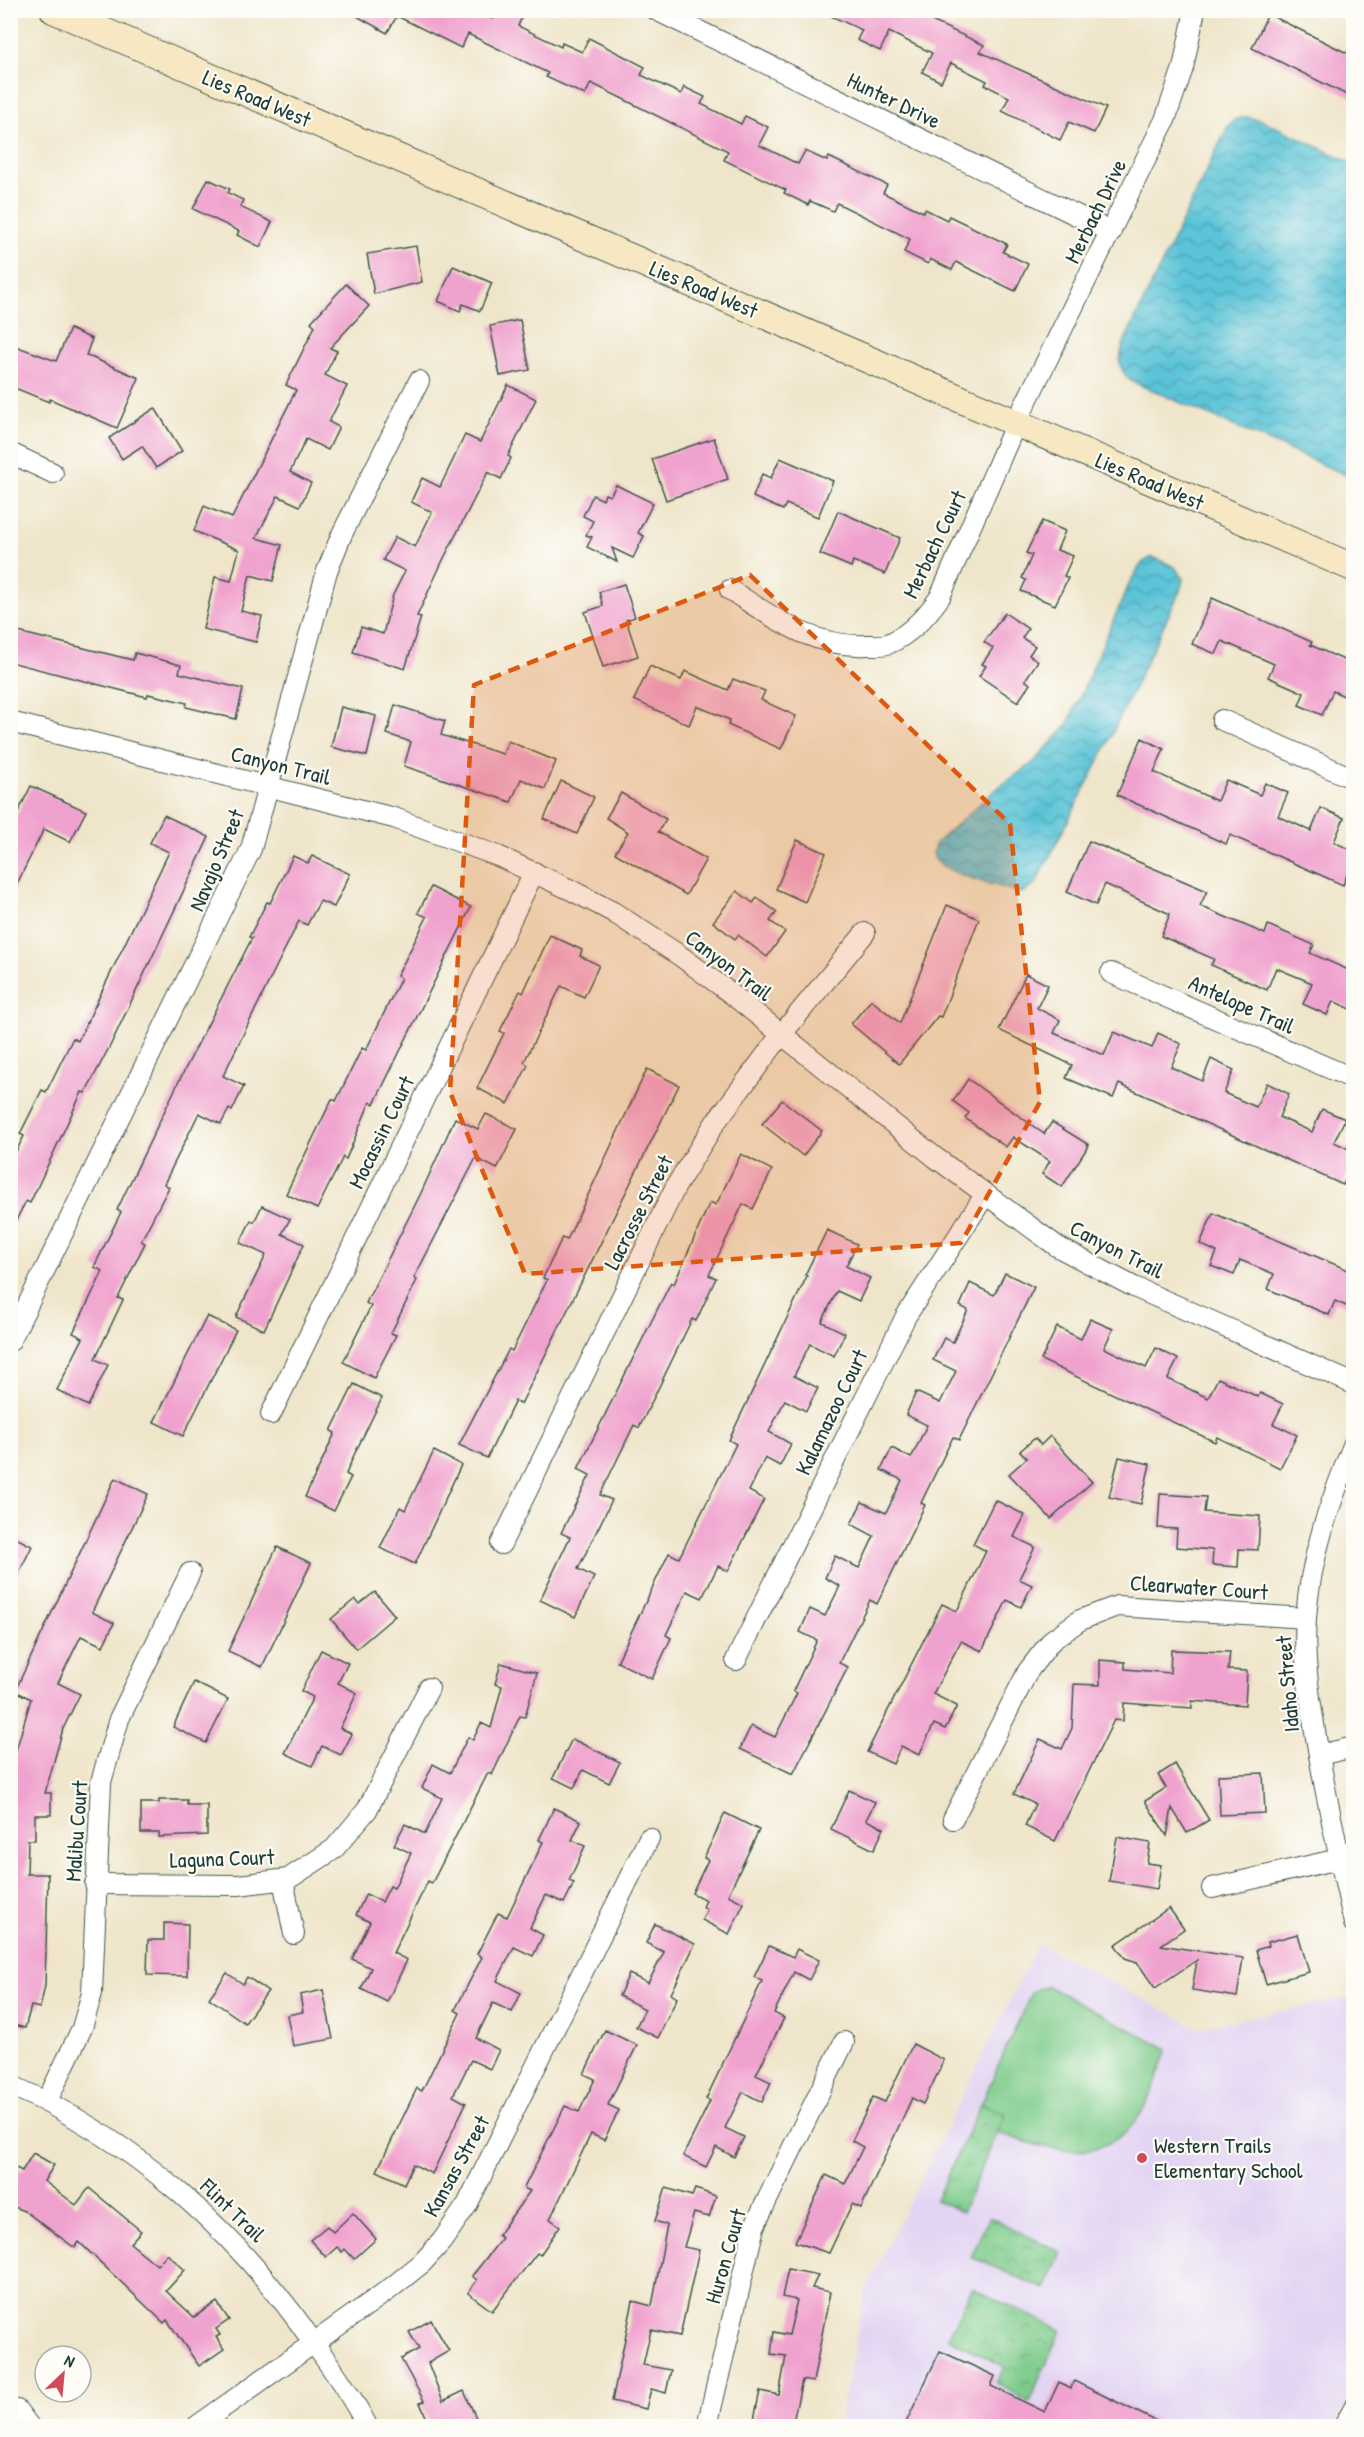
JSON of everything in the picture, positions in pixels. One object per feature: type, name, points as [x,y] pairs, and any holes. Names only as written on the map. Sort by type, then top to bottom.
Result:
[{"type":"street","name":"Lies Road West","points":[[54,10],[1353,568]]},
{"type":"street","name":"Hunter Drive","points":[[656,10],[1111,232]]},
{"type":"street","name":"Merbach Drive","points":[[1016,423],[1111,232],[1175,96],[1195,10]]},
{"type":"street","name":"Navajo Street","points":[[10,1341],[251,849],[270,788],[327,571],[419,381]]},
{"type":"street","name":"Merbach Court","points":[[730,590],[791,628],[830,644],[889,644],[927,615],[940,597],[1016,423]]},
{"type":"street","points":[[10,453],[53,473]]},
{"type":"street","points":[[1222,720],[1353,779]]},
{"type":"street","name":"Canyon Trail","points":[[10,722],[394,818],[453,838],[534,872],[613,912],[729,992],[984,1195],[1058,1247],[1134,1287],[1353,1384]]},
{"type":"street","name":"Mocassin Court","points":[[271,1414],[534,872]]},
{"type":"street","name":"Lacrosse Street","points":[[501,1544],[676,1186],[715,1123],[781,1035],[865,933]]},
{"type":"street","name":"Antelope Trail","points":[[1111,973],[1353,1079]]},
{"type":"street","name":"Kalamazoo Court","points":[[736,1660],[906,1317],[984,1195]]},
{"type":"street","name":"Idaho Street","points":[[1353,1443],[1328,1507],[1314,1563],[1306,1618],[1306,1672],[1319,1755],[1353,1923]]},
{"type":"street","name":"Malibu Court","points":[[47,2101],[82,2028],[92,1993],[101,1782],[119,1719],[190,1574]]},
{"type":"street","name":"Clearwater Court","points":[[953,1819],[1028,1671],[1040,1653],[1074,1624],[1117,1606],[1306,1618]]},
{"type":"street","name":"Laguna Court","points":[[95,1884],[238,1885],[283,1880],[334,1849],[367,1810],[429,1688]]},
{"type":"street","points":[[1319,1755],[1353,1747]]},
{"type":"street","name":"Kansas Street","points":[[198,2427],[379,2298],[422,2263],[442,2241],[467,2205],[649,1838]]},
{"type":"street","points":[[1212,1888],[1340,1859]]},
{"type":"street","points":[[283,1880],[294,1934]]},
{"type":"street","name":"Huron Court","points":[[707,2427],[754,2228],[844,2042]]},
{"type":"street","name":"Flint Trail","points":[[10,2085],[47,2101],[144,2164],[195,2205],[246,2255],[280,2295],[347,2390],[367,2427]]},
{"type":"street","points":[[1344,2427],[1353,2408]]},
{"type":"street","points":[[17,2410],[29,2427]]},
{"type":"highlighted area","points":[[750,575],[1010,824],[1040,1102],[961,1243],[525,1274],[450,1092],[474,685]]},
{"type":"shaded area","name":"Western Trails Elementary School","points":[[1038,1944],[1198,2028],[1353,1997],[1354,2389],[1335,2426],[838,2426],[866,2289]]},
{"type":"green space","points":[[1047,1986],[1168,2049],[1142,2112],[1128,2130],[1112,2142],[1095,2148],[1076,2150],[1037,2145],[998,2132],[1006,2114],[981,2104],[1032,1991]]},
{"type":"green space","points":[[981,2104],[1006,2114],[962,2212],[936,2200]]},
{"type":"green space","points":[[989,2217],[1061,2252],[1045,2289],[971,2257]]},
{"type":"green space","points":[[972,2288],[1061,2330],[1029,2402],[996,2383],[1005,2367],[948,2338]]},
{"type":"water","points":[[1246,117],[1264,121],[1353,164],[1353,478],[1131,381],[1121,367],[1120,357],[1125,340],[1227,128],[1234,120]]},
{"type":"water","points":[[1152,557],[1175,567],[1183,579],[1180,591],[1105,749],[1035,885],[1022,893],[960,874],[939,863],[933,855],[936,843],[1000,786],[1033,763],[1068,724],[1130,582],[1142,563]]},
{"type":"building","points":[[346,10],[475,10],[493,19],[498,10],[525,10],[518,26],[561,47],[562,43],[582,52],[589,38],[645,67],[641,75],[681,94],[684,87],[705,97],[701,104],[741,124],[745,116],[768,127],[759,145],[798,164],[805,151],[827,161],[829,157],[887,185],[883,193],[923,212],[925,209],[947,220],[949,216],[1007,244],[1003,252],[1028,264],[1015,291],[956,262],[952,270],[930,259],[928,264],[904,252],[910,239],[837,203],[833,211],[810,201],[808,205],[784,193],[786,190],[724,160],[728,151],[591,83],[585,95],[546,77],[548,73],[468,34],[461,48],[397,16],[387,33]]},
{"type":"building","points":[[818,10],[908,10],[984,45],[980,52],[1106,108],[1094,133],[1069,122],[1060,140],[1002,111],[1009,97],[985,85],[987,81],[951,63],[941,82],[922,72],[932,53],[889,32],[880,51],[857,40],[862,30]]},
{"type":"building","points":[[1268,14],[1353,56],[1353,98],[1252,48]]},
{"type":"building","points":[[208,179],[230,189],[228,193],[243,200],[240,207],[272,222],[260,247],[237,235],[239,231],[193,209]]},
{"type":"building","points":[[416,246],[422,282],[374,294],[367,254]]},
{"type":"building","points":[[453,266],[492,283],[480,311],[463,304],[460,311],[438,301]]},
{"type":"building","points":[[346,284],[369,306],[330,348],[337,351],[325,375],[347,386],[329,422],[339,427],[328,450],[306,439],[290,472],[311,483],[300,506],[278,496],[256,538],[282,545],[273,581],[250,575],[241,611],[262,616],[256,642],[203,629],[215,577],[231,581],[239,550],[194,531],[204,506],[232,518],[296,390],[286,385],[315,326],[311,322]]},
{"type":"building","points":[[520,320],[530,370],[500,376],[490,326]]},
{"type":"building","points":[[70,329],[92,339],[86,355],[139,378],[117,428],[50,399],[49,402],[10,386],[10,344],[56,361]]},
{"type":"building","points":[[508,385],[536,399],[508,456],[511,458],[501,479],[488,472],[443,560],[417,616],[421,617],[405,669],[353,652],[361,627],[383,634],[393,595],[405,571],[383,560],[395,537],[415,547],[432,512],[411,502],[422,478],[440,487],[465,435],[480,442]]},
{"type":"building","points":[[155,408],[182,451],[156,468],[142,446],[122,459],[109,438]]},
{"type":"building","points":[[714,438],[728,479],[666,500],[652,459]]},
{"type":"building","points":[[780,458],[833,481],[818,517],[786,504],[783,510],[753,497],[762,474],[771,478]]},
{"type":"building","points":[[616,485],[653,503],[638,533],[644,536],[633,558],[612,548],[617,562],[587,547],[592,537],[586,535],[593,521],[583,516],[593,495],[603,500],[605,494],[610,496]]},
{"type":"building","points":[[838,511],[900,538],[885,574],[853,561],[851,567],[820,554]]},
{"type":"building","points":[[1042,521],[1065,531],[1057,550],[1073,556],[1064,576],[1068,578],[1055,605],[1021,591],[1026,580],[1022,578],[1032,555],[1026,553]]},
{"type":"building","points":[[624,584],[635,617],[626,620],[638,656],[603,667],[585,612],[603,606],[599,592]]},
{"type":"building","points":[[1212,598],[1312,642],[1310,645],[1353,664],[1353,700],[1333,691],[1322,715],[1299,705],[1304,693],[1268,677],[1274,664],[1222,641],[1216,654],[1192,644]]},
{"type":"building","points":[[1005,613],[1028,629],[1022,638],[1035,646],[1029,655],[1038,661],[1025,680],[1030,684],[1018,702],[979,676],[986,666],[982,664],[993,648],[984,642]]},
{"type":"building","points":[[10,630],[133,660],[135,653],[181,665],[179,673],[243,689],[236,719],[186,707],[187,703],[148,694],[147,697],[10,662]]},
{"type":"building","points":[[650,666],[681,680],[685,671],[728,690],[733,679],[765,691],[761,700],[796,716],[781,749],[728,725],[730,720],[697,706],[689,725],[634,700]]},
{"type":"building","points":[[395,705],[445,721],[441,735],[503,754],[508,741],[556,761],[545,789],[521,779],[511,802],[404,766],[411,742],[387,734]]},
{"type":"building","points":[[341,707],[376,716],[367,756],[331,747]]},
{"type":"building","points":[[1142,738],[1164,749],[1154,772],[1217,801],[1226,780],[1260,795],[1265,783],[1288,793],[1278,816],[1311,831],[1321,808],[1344,818],[1334,842],[1353,851],[1353,860],[1343,885],[1230,835],[1226,844],[1117,795]]},
{"type":"building","points":[[561,781],[594,797],[577,834],[544,819]]},
{"type":"building","points":[[31,786],[86,811],[70,842],[44,829],[10,898],[10,829]]},
{"type":"building","points":[[621,793],[666,819],[658,832],[706,859],[686,895],[615,853],[628,832],[606,818]]},
{"type":"building","points":[[164,815],[209,837],[111,1044],[85,1093],[82,1092],[30,1203],[26,1201],[10,1232],[10,1163],[24,1136],[20,1134],[42,1090],[46,1092],[73,1038],[78,1041],[169,852],[150,843]]},
{"type":"building","points":[[797,840],[826,853],[805,902],[776,889]]},
{"type":"building","points":[[1089,841],[1207,891],[1200,906],[1265,934],[1268,925],[1314,945],[1310,953],[1353,972],[1353,1010],[1333,1001],[1327,1015],[1303,1004],[1312,983],[1276,968],[1267,990],[1211,965],[1214,959],[1161,936],[1170,914],[1105,884],[1096,905],[1067,892]]},
{"type":"building","points":[[293,856],[308,863],[312,856],[350,874],[334,907],[320,901],[307,925],[299,921],[277,965],[223,1076],[244,1086],[232,1111],[229,1109],[221,1124],[199,1113],[164,1184],[169,1187],[141,1241],[145,1243],[118,1298],[123,1300],[95,1359],[108,1365],[88,1406],[57,1390],[83,1338],[73,1333],[103,1271],[94,1267],[121,1212],[117,1210],[178,1083],[252,938],[249,937],[267,902],[270,903]]},
{"type":"building","points":[[431,887],[471,907],[374,1104],[370,1102],[346,1159],[343,1157],[317,1209],[286,1194],[332,1099],[336,1101],[362,1048],[366,1050],[401,978],[397,976],[427,917],[418,913]]},
{"type":"building","points":[[737,891],[753,903],[757,898],[777,912],[770,921],[785,932],[767,957],[738,935],[735,939],[713,922]]},
{"type":"building","points":[[947,905],[979,919],[941,1017],[938,1016],[899,1064],[851,1024],[871,1000],[900,1023]]},
{"type":"building","points":[[550,935],[582,950],[580,956],[599,965],[584,997],[561,986],[524,1062],[528,1065],[508,1104],[477,1088],[504,1033],[500,1031],[520,991],[523,993]]},
{"type":"building","points":[[1026,974],[1048,985],[1037,1008],[1060,1020],[1054,1033],[1104,1055],[1114,1032],[1152,1048],[1158,1033],[1181,1044],[1171,1067],[1202,1081],[1211,1059],[1234,1070],[1224,1093],[1256,1107],[1267,1083],[1289,1094],[1279,1117],[1312,1132],[1322,1109],[1345,1119],[1334,1142],[1353,1151],[1353,1162],[1343,1185],[1119,1084],[1113,1098],[1066,1078],[1072,1065],[999,1030]]},
{"type":"building","points":[[647,1069],[679,1085],[521,1404],[515,1401],[487,1458],[459,1445],[509,1349],[512,1351],[547,1280],[543,1278],[562,1238],[567,1240]]},
{"type":"building","points":[[968,1079],[1044,1134],[1052,1122],[1089,1145],[1062,1187],[1042,1174],[1050,1161],[1013,1137],[1006,1147],[965,1118],[969,1113],[953,1101]]},
{"type":"building","points":[[782,1100],[822,1131],[803,1156],[762,1124]]},
{"type":"building","points":[[486,1114],[517,1129],[497,1169],[476,1158],[414,1278],[417,1280],[391,1333],[396,1335],[374,1378],[343,1362],[371,1306],[366,1303],[421,1193],[455,1118],[478,1129]]},
{"type":"building","points":[[741,1154],[772,1170],[753,1209],[743,1204],[709,1275],[716,1278],[696,1321],[692,1319],[639,1428],[634,1425],[600,1495],[612,1500],[578,1569],[594,1577],[575,1617],[540,1600],[570,1537],[561,1533],[590,1475],[578,1469],[671,1282],[674,1284],[710,1202],[716,1205]]},
{"type":"building","points":[[262,1206],[290,1219],[282,1234],[304,1244],[264,1330],[236,1317],[266,1255],[240,1243],[251,1220],[254,1222]]},
{"type":"building","points":[[1213,1213],[1353,1272],[1353,1309],[1335,1301],[1329,1315],[1268,1289],[1274,1274],[1240,1260],[1234,1275],[1211,1266],[1217,1252],[1200,1244]]},
{"type":"building","points":[[827,1230],[857,1244],[846,1266],[870,1278],[859,1301],[837,1291],[822,1322],[845,1333],[834,1356],[810,1344],[794,1376],[818,1388],[806,1411],[785,1400],[769,1432],[791,1444],[780,1466],[765,1458],[749,1491],[764,1499],[728,1571],[718,1566],[702,1598],[687,1591],[666,1635],[671,1638],[652,1679],[617,1662],[669,1553],[679,1558],[736,1444],[729,1440]]},
{"type":"building","points":[[1005,1273],[1034,1287],[959,1440],[953,1437],[921,1503],[925,1505],[877,1604],[870,1600],[839,1663],[848,1667],[793,1774],[740,1749],[751,1726],[775,1737],[797,1693],[793,1691],[817,1640],[800,1632],[810,1609],[825,1616],[840,1586],[825,1578],[835,1556],[859,1568],[874,1536],[851,1524],[862,1502],[886,1513],[902,1480],[881,1470],[892,1448],[911,1458],[927,1425],[906,1415],[916,1392],[940,1403],[956,1371],[933,1360],[944,1338],[953,1342],[968,1310],[960,1306],[970,1283],[994,1295]]},
{"type":"building","points":[[207,1316],[236,1330],[183,1436],[154,1422]]},
{"type":"building","points":[[1090,1319],[1113,1329],[1104,1348],[1146,1368],[1156,1348],[1178,1359],[1168,1379],[1208,1398],[1218,1378],[1258,1397],[1260,1393],[1283,1404],[1273,1424],[1297,1435],[1280,1468],[1217,1437],[1215,1442],[1041,1360],[1057,1327],[1081,1339]]},
{"type":"building","points":[[354,1384],[382,1398],[354,1455],[346,1474],[351,1477],[334,1511],[305,1497],[335,1433],[331,1431]]},
{"type":"building","points":[[1050,1436],[1092,1482],[1051,1519],[1009,1474],[1027,1458],[1020,1451],[1035,1438],[1041,1445]]},
{"type":"building","points":[[434,1451],[461,1465],[415,1564],[380,1548],[400,1507],[405,1510]]},
{"type":"building","points":[[1119,1457],[1150,1464],[1141,1504],[1109,1497]]},
{"type":"building","points":[[115,1478],[148,1494],[92,1612],[114,1623],[103,1646],[81,1636],[58,1683],[80,1694],[63,1729],[45,1793],[51,1793],[51,1815],[35,1815],[35,1840],[28,1840],[27,1874],[48,1874],[45,1986],[40,2008],[31,2006],[25,2028],[10,2024],[10,1771],[31,1699],[15,1691]]},
{"type":"building","points":[[1160,1494],[1206,1497],[1204,1512],[1260,1516],[1258,1550],[1239,1549],[1238,1567],[1212,1565],[1213,1550],[1176,1547],[1177,1529],[1158,1528]]},
{"type":"building","points":[[995,1500],[1025,1515],[1014,1537],[1035,1547],[1019,1579],[1032,1585],[1021,1607],[1007,1600],[982,1651],[961,1641],[933,1694],[957,1706],[945,1729],[934,1724],[919,1755],[901,1746],[893,1764],[867,1752],[942,1604],[957,1611],[986,1551],[973,1544]]},
{"type":"building","points":[[10,1535],[32,1546],[10,1591]]},
{"type":"building","points":[[277,1547],[311,1563],[262,1667],[228,1651]]},
{"type":"building","points":[[375,1592],[395,1616],[356,1649],[331,1619],[355,1599],[359,1604]]},
{"type":"building","points":[[321,1650],[348,1663],[338,1683],[357,1693],[340,1728],[352,1734],[341,1755],[322,1746],[312,1766],[285,1753],[313,1697],[301,1691]]},
{"type":"building","points":[[1171,1650],[1230,1652],[1228,1670],[1247,1671],[1245,1705],[1192,1701],[1192,1708],[1124,1703],[1123,1721],[1114,1720],[1055,1841],[1025,1826],[1035,1804],[1014,1794],[1040,1739],[1062,1749],[1072,1728],[1074,1684],[1100,1685],[1100,1660],[1125,1662],[1125,1669],[1170,1673]]},
{"type":"building","points":[[501,1663],[537,1673],[525,1717],[520,1716],[492,1775],[488,1773],[432,1883],[428,1881],[393,1953],[407,1960],[387,2002],[361,1989],[371,1968],[352,1959],[370,1922],[356,1915],[366,1894],[382,1902],[390,1886],[394,1888],[411,1853],[394,1845],[405,1824],[425,1834],[442,1798],[422,1788],[433,1764],[450,1773],[468,1737],[473,1740],[481,1723],[491,1728],[502,1686],[495,1684]]},
{"type":"building","points":[[194,1682],[228,1699],[206,1743],[173,1727]]},
{"type":"building","points":[[572,1739],[620,1762],[609,1783],[583,1770],[574,1788],[553,1778]]},
{"type":"building","points":[[1175,1764],[1209,1820],[1187,1833],[1172,1808],[1167,1836],[1145,1801],[1166,1788],[1158,1775]]},
{"type":"building","points":[[1263,1773],[1265,1813],[1220,1815],[1218,1775]]},
{"type":"building","points":[[849,1790],[875,1802],[866,1820],[884,1828],[874,1850],[831,1829]]},
{"type":"building","points":[[159,1800],[187,1800],[187,1805],[207,1805],[207,1835],[159,1837],[159,1833],[141,1833],[141,1803],[159,1803]]},
{"type":"building","points":[[554,1808],[581,1821],[572,1840],[585,1846],[569,1881],[574,1883],[564,1903],[546,1895],[530,1928],[543,1935],[533,1956],[514,1947],[497,1981],[521,1993],[512,2012],[493,2003],[476,2038],[499,2050],[490,2069],[471,2060],[453,2096],[466,2103],[432,2174],[413,2164],[404,2184],[377,2171],[417,2088],[422,2091],[460,2013],[455,2010],[482,1957],[477,1954],[498,1913],[507,1917],[543,1842],[539,1840]]},
{"type":"building","points":[[725,1813],[759,1830],[728,1895],[744,1903],[729,1934],[702,1920],[707,1909],[703,1907],[706,1900],[692,1893],[708,1860],[704,1858]]},
{"type":"building","points":[[1117,1837],[1150,1843],[1147,1863],[1161,1865],[1157,1889],[1109,1881]]},
{"type":"building","points":[[1169,1908],[1184,1929],[1161,1945],[1243,1958],[1237,1997],[1192,1990],[1197,1960],[1155,1988],[1137,1962],[1125,1958],[1115,1945]]},
{"type":"building","points":[[164,1923],[188,1924],[187,1976],[147,1975],[148,1940],[164,1940]]},
{"type":"building","points":[[655,1924],[695,1944],[671,1994],[677,1998],[658,2038],[636,2027],[645,2009],[619,1996],[629,1974],[648,1983],[664,1952],[646,1943]]},
{"type":"building","points":[[1298,1934],[1309,1972],[1266,1984],[1256,1950],[1269,1946],[1268,1942]]},
{"type":"building","points":[[769,1946],[793,1957],[797,1949],[819,1960],[809,1980],[794,1972],[774,2013],[784,2018],[756,2075],[771,2082],[762,2102],[743,2092],[725,2128],[744,2137],[734,2157],[716,2147],[706,2167],[683,2156],[710,2101],[706,2099],[762,1981],[754,1977]]},
{"type":"building","points":[[227,1973],[243,1984],[247,1977],[268,1991],[245,2023],[209,1998]]},
{"type":"building","points":[[323,1990],[333,2039],[293,2046],[287,2015],[303,2012],[300,1995]]},
{"type":"building","points":[[605,2030],[637,2045],[608,2105],[619,2110],[604,2140],[591,2134],[550,2219],[560,2226],[540,2255],[537,2253],[492,2311],[468,2293],[477,2280],[472,2276],[502,2238],[498,2235],[530,2191],[524,2188],[565,2106],[579,2112],[595,2079],[584,2074]]},
{"type":"building","points":[[913,2044],[944,2060],[923,2104],[912,2098],[861,2208],[852,2204],[829,2253],[795,2242],[826,2175],[845,2184],[863,2147],[852,2141],[873,2097],[885,2102]]},
{"type":"building","points":[[33,2153],[54,2165],[44,2181],[76,2205],[89,2188],[141,2231],[130,2243],[157,2265],[167,2254],[185,2270],[166,2291],[194,2317],[217,2302],[229,2320],[216,2329],[220,2335],[216,2337],[224,2349],[199,2366],[167,2320],[164,2323],[79,2242],[75,2248],[26,2212],[10,2205],[10,2165],[22,2171]]},
{"type":"building","points":[[666,2188],[692,2196],[695,2189],[716,2196],[709,2217],[694,2213],[684,2247],[699,2250],[680,2336],[651,2330],[643,2365],[671,2370],[666,2393],[651,2389],[646,2409],[612,2401],[633,2301],[652,2306],[667,2225],[655,2221]]},
{"type":"building","points":[[353,2213],[376,2239],[354,2259],[345,2249],[342,2252],[337,2247],[326,2257],[310,2240],[327,2226],[333,2232]]},
{"type":"building","points":[[788,2269],[818,2275],[812,2288],[830,2292],[813,2382],[802,2380],[792,2427],[762,2427],[753,2424],[760,2391],[779,2395],[786,2356],[771,2354],[774,2332],[789,2335],[797,2300],[782,2297]]},
{"type":"building","points":[[431,2320],[449,2351],[428,2363],[443,2401],[464,2391],[480,2427],[446,2427],[442,2417],[429,2423],[420,2403],[424,2401],[401,2359],[419,2349],[409,2332]]},
{"type":"building","points":[[940,2351],[995,2376],[991,2386],[1045,2412],[1059,2382],[1071,2388],[1074,2381],[1168,2427],[904,2427]]},
{"type":"place","name":"Western Trails Elementary School","points":[[1142,2158]]}]
